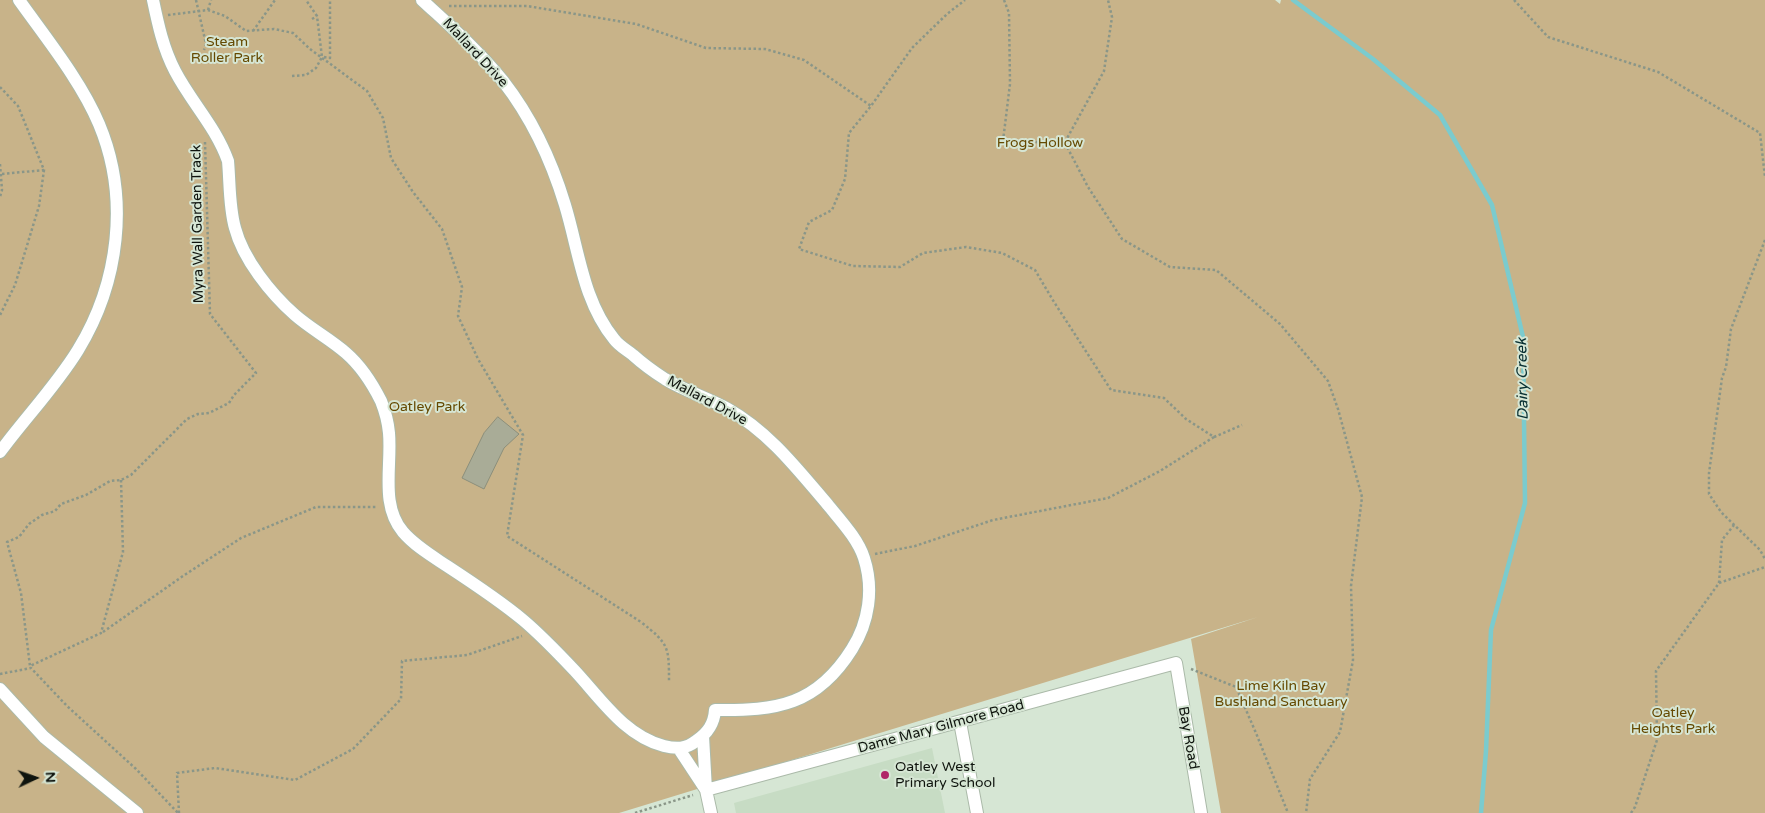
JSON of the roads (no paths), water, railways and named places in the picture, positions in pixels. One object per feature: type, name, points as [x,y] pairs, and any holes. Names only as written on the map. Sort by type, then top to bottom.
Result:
[{"type":"street","points":[[0,452],[67,366],[91,328],[110,277],[117,226],[112,163],[99,124],[68,69],[19,0]]},
{"type":"street","points":[[153,0],[167,55],[219,140],[228,161],[235,228],[247,256],[278,298],[296,316],[345,352],[357,364],[374,387],[386,414],[390,434],[388,484],[391,507],[398,524],[412,541],[486,592],[536,632],[604,703],[640,736],[654,743],[679,749],[693,744],[703,736]]},
{"type":"street","name":"Mallard Drive","points":[[425,3],[490,66],[514,96],[524,113],[550,164],[560,189],[589,295],[615,340],[666,380],[728,410],[752,425],[793,464],[846,527],[864,556],[869,579],[866,617],[861,633],[852,650],[834,672],[816,690],[784,705],[753,711],[716,710],[713,725],[703,736]]},
{"type":"street","name":"Dame Mary Gilmore Road","points":[[706,790],[1176,664]]},
{"type":"street","name":"Bay Road","points":[[1176,664],[1201,813]]},
{"type":"street","points":[[0,688],[44,737],[137,813]]},
{"type":"street","points":[[960,722],[978,813]]},
{"type":"street","points":[[703,736],[706,790],[710,813]]},
{"type":"street","points":[[679,749],[706,790]]},
{"type":"waterway","name":"Dairy Creek","points":[[1293,0],[1373,59],[1440,115],[1492,205],[1523,337],[1525,503],[1491,630],[1486,751],[1481,813]]},
{"type":"place","name":"Oatley West Primary School","points":[[885,775]]},
{"type":"park label","name":"Steam Roller Park","points":[[227,50]]},
{"type":"park label","name":"Frogs Hollow","points":[[1040,143]]},
{"type":"park label","name":"Oatley Park","points":[[427,407]]},
{"type":"park label","name":"Lime Kiln Bay Bushland Sanctuary","points":[[1281,694]]},
{"type":"park label","name":"Oatley Heights Park","points":[[1673,722]]}]
